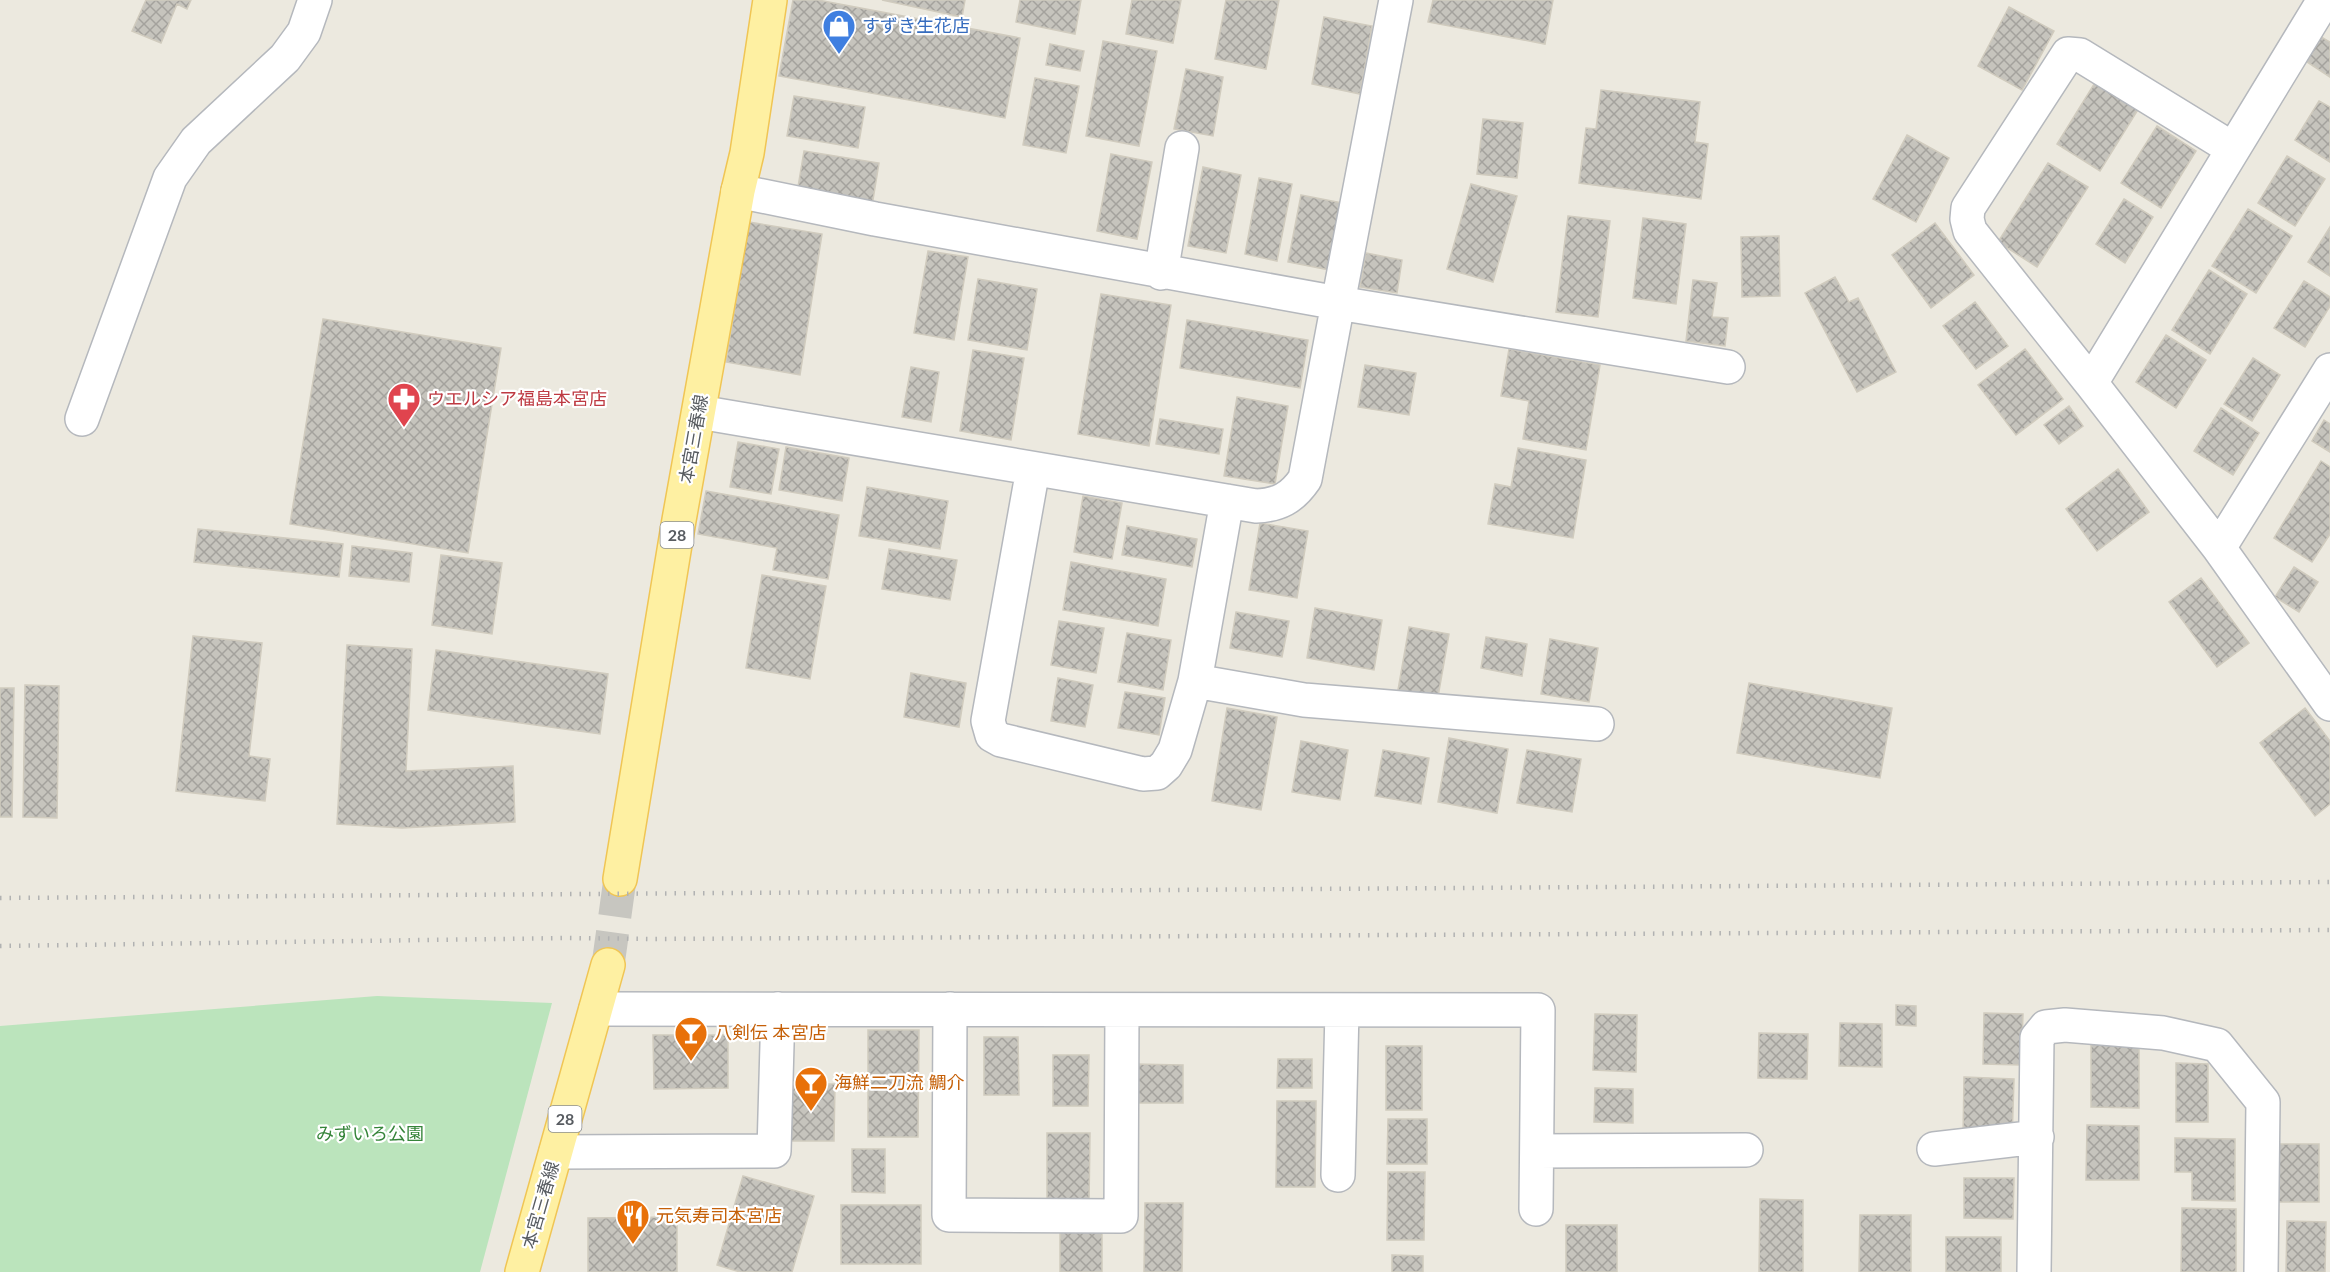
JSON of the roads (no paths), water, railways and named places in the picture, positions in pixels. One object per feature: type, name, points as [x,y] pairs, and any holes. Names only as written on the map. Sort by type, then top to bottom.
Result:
[{"type":"main road","name":"本宮三春線","points":[[620,879],[699,412],[738,191],[747,153],[770,0]]},
{"type":"main road","name":"本宮三春線","points":[[522,1272],[608,965]]},
{"type":"street","points":[[82,418],[170,178],[196,141],[285,58],[304,32],[315,0]]},
{"type":"street","points":[[699,412],[1256,506],[1272,505],[1291,496],[1305,479],[1396,0]]},
{"type":"street","points":[[2091,383],[2324,0]]},
{"type":"street","points":[[2233,149],[2080,55],[2068,54],[1968,208],[1967,219],[1970,231],[2219,548],[2330,704]]},
{"type":"street","points":[[1161,273],[1182,148]]},
{"type":"street","points":[[738,191],[1161,273],[1728,367]]},
{"type":"street","points":[[2219,548],[2330,370]]},
{"type":"street","points":[[1033,469],[988,721],[992,735],[1001,740],[1143,774],[1157,773],[1166,765],[1175,750],[1195,681],[1227,501]]},
{"type":"street","points":[[1195,681],[1304,700],[1597,724]]},
{"type":"street","points":[[556,1152],[774,1151],[778,1009]]},
{"type":"street","points":[[596,1010],[1538,1010],[1536,1209]]},
{"type":"street","points":[[950,1010],[949,1215],[1121,1216],[1122,1010]]},
{"type":"street","points":[[1338,1175],[1342,1010]]},
{"type":"street","points":[[2034,1272],[2037,1038],[2046,1027],[2065,1025],[2163,1033],[2217,1045],[2263,1102],[2261,1272]]},
{"type":"street","points":[[1934,1149],[2037,1137]]},
{"type":"street","points":[[1537,1151],[1746,1150]]},
{"type":"tunnel","points":[[608,965],[620,879]]},
{"type":"railway","points":[[0,898],[2330,882]]},
{"type":"railway","points":[[0,946],[569,938],[2330,930]]},
{"type":"place","name":"すずき生花店","points":[[839,55]]},
{"type":"place","name":"ウエルシア福島本宮店","points":[[404,428]]},
{"type":"place","name":"八剣伝 本宮店","points":[[691,1062]]},
{"type":"place","name":"海鮮二刀流 鯛介","points":[[811,1112]]},
{"type":"place","name":"元気寿司本宮店","points":[[633,1245]]},
{"type":"park label","name":"みずいろ公園","points":[[370,1134]]}]
